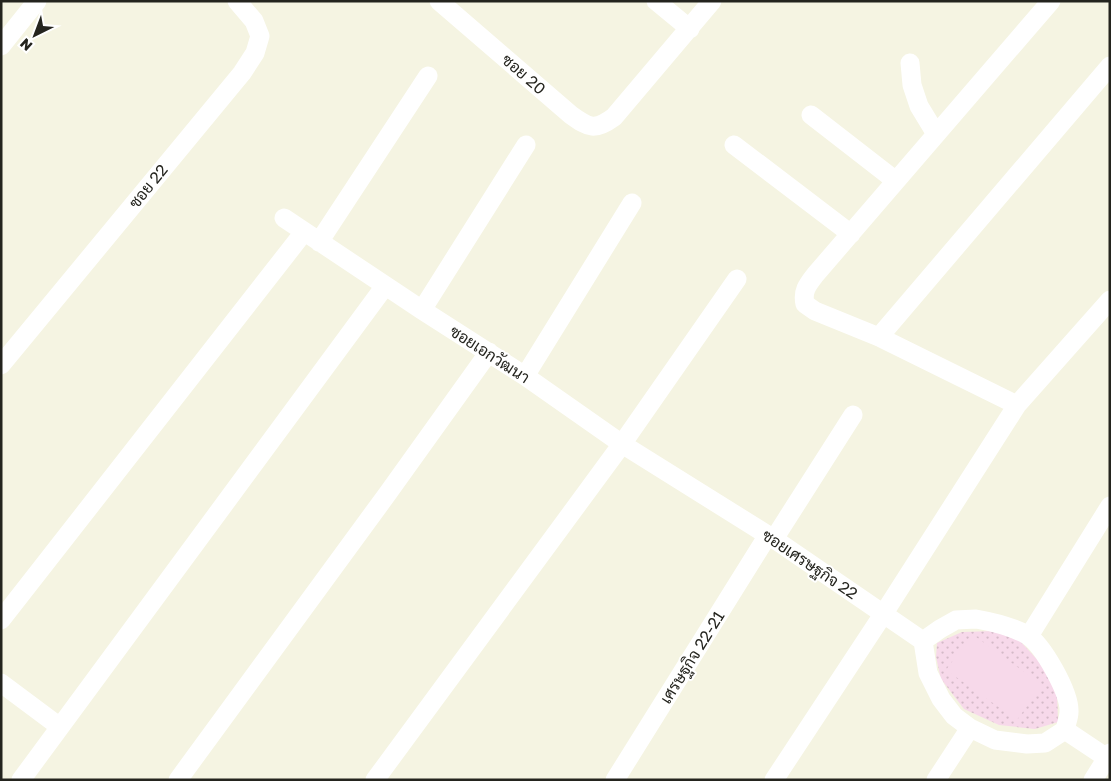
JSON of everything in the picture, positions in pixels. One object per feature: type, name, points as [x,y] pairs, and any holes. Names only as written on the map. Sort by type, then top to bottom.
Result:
[{"type":"street","points":[[1,46],[37,1]]},
{"type":"street","name":"ซอย 22","points":[[1,365],[235,80],[255,53],[260,36],[254,21],[237,1]]},
{"type":"street","name":"ซอย 20","points":[[439,1],[571,115],[586,125],[595,126],[605,123],[614,117],[690,28]]},
{"type":"street","points":[[656,1],[690,28],[712,1]]},
{"type":"street","points":[[1017,405],[879,337],[815,311],[805,304],[803,297],[806,287],[1052,1]]},
{"type":"street","points":[[910,62],[912,85],[919,106],[936,134]]},
{"type":"street","points":[[879,337],[1110,66]]},
{"type":"street","points":[[1,620],[312,237],[428,76]]},
{"type":"street","points":[[810,115],[896,181]]},
{"type":"street","points":[[422,310],[526,145]]},
{"type":"street","points":[[734,145],[851,234]]},
{"type":"street","points":[[525,376],[632,203]]},
{"type":"street","name":"ซอยเอกวัฒนา","points":[[284,218],[525,376],[622,444],[695,489]]},
{"type":"street","points":[[375,780],[622,444],[737,279]]},
{"type":"street","points":[[21,780],[385,286]]},
{"type":"street","points":[[774,780],[884,614],[1017,405],[1110,300]]},
{"type":"street","points":[[178,780],[388,494],[489,352]]},
{"type":"street","name":"เศรษฐกิจ 22-21","points":[[615,780],[771,537],[853,415]]},
{"type":"street","name":"ซอยเศรษฐกิจ 22","points":[[695,489],[771,537],[923,641]]},
{"type":"street","points":[[1029,636],[1110,506]]},
{"type":"street","points":[[976,619],[997,623],[1029,636],[1043,652],[1063,686],[1069,711],[1065,730],[1046,743],[1027,744],[995,740],[970,728],[954,716],[941,699],[928,673],[923,641],[956,620],[976,619]]},
{"type":"street","points":[[1,683],[60,727]]},
{"type":"street","points":[[936,780],[970,728]]},
{"type":"street","points":[[1065,730],[1109,757],[1093,780]]},
{"type":"shaded area","points":[[994,631],[1020,641],[1045,668],[1057,691],[1058,722],[1035,729],[999,725],[964,709],[941,679],[936,657],[937,643],[962,632]]},
{"type":"shaded area","points":[[972,634],[1042,685],[1017,720],[946,670]]}]
